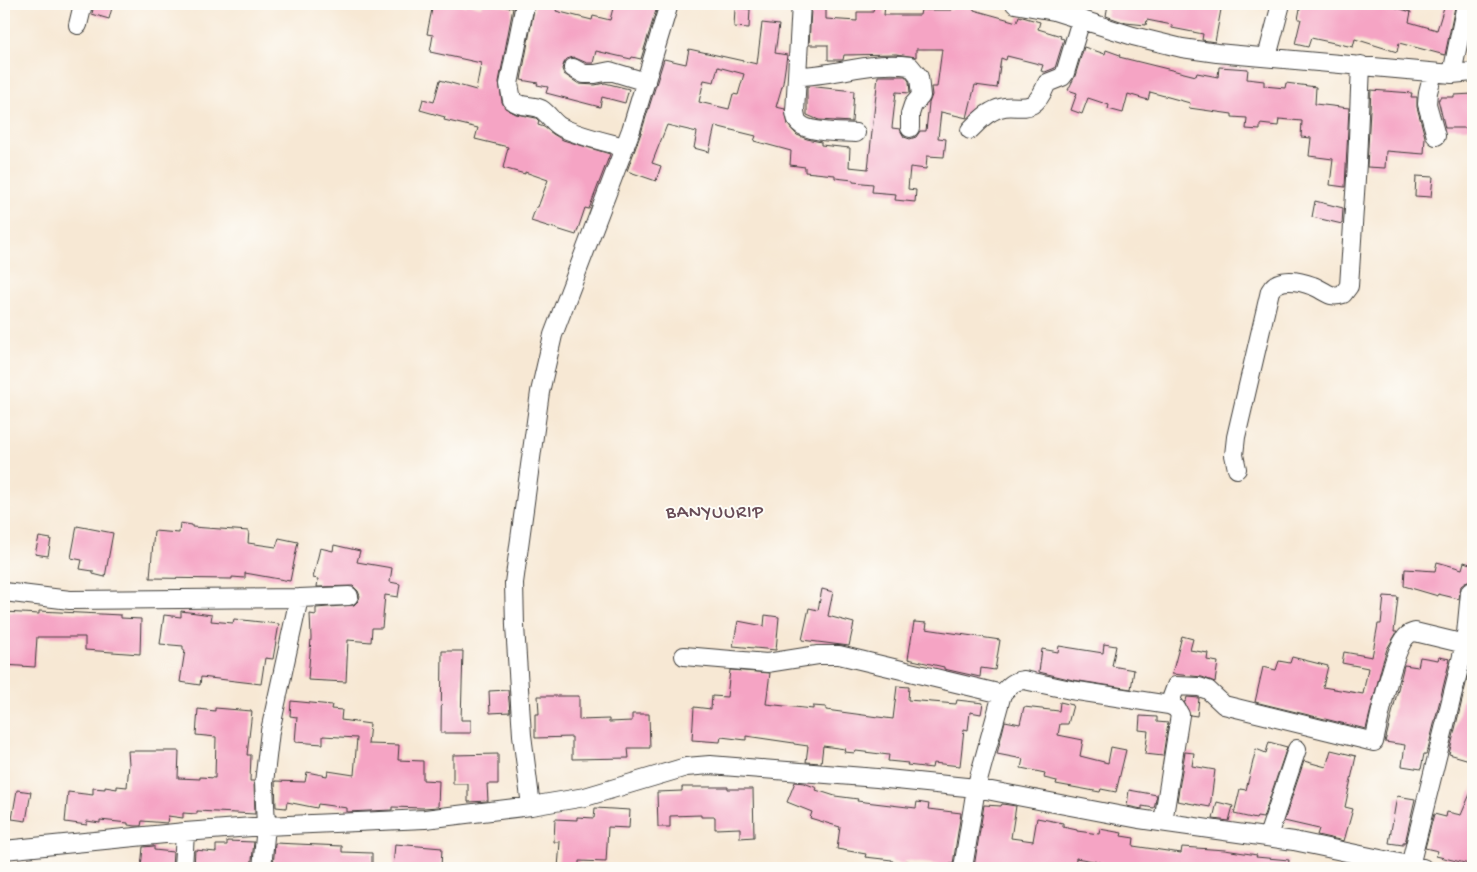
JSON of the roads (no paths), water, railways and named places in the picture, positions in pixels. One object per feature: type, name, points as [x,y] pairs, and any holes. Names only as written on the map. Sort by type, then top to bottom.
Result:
[{"type":"street","points":[[78,25],[83,4]]},
{"type":"street","points":[[525,4],[509,84],[512,100],[519,105],[535,107],[541,110],[553,122],[565,129],[625,147]]},
{"type":"street","points":[[531,806],[522,736],[514,583],[530,452],[540,392],[553,335],[625,147],[669,4]]},
{"type":"street","points":[[801,4],[795,112],[797,120],[799,124],[812,129],[856,133]]},
{"type":"street","points":[[1014,4],[1054,11],[1132,36],[1182,48],[1433,73],[1473,72]]},
{"type":"street","points":[[1267,57],[1281,4]]},
{"type":"street","points":[[1452,74],[1466,4]]},
{"type":"street","points":[[970,130],[991,112],[1005,107],[1031,106],[1041,98],[1049,82],[1058,79],[1065,73],[1081,20]]},
{"type":"street","points":[[797,76],[828,74],[876,65],[910,66],[919,77],[921,96],[913,105],[910,114],[910,128]]},
{"type":"street","points":[[1237,469],[1234,455],[1236,437],[1270,291],[1273,286],[1283,281],[1288,281],[1312,286],[1332,295],[1337,295],[1343,294],[1350,286],[1361,65]]},
{"type":"street","points":[[573,68],[584,74],[610,71],[646,82]]},
{"type":"street","points":[[1433,73],[1427,104],[1436,136]]},
{"type":"street","points":[[4,592],[70,600],[349,596]]},
{"type":"street","points":[[4,850],[266,826],[425,819],[531,806],[585,797],[686,767],[710,765],[976,788],[1139,819],[1268,836],[1417,867],[1465,644],[1470,592]]},
{"type":"street","points":[[262,868],[266,826],[264,783],[270,731],[299,598]]},
{"type":"street","points":[[1169,705],[1176,686],[1199,687],[1208,690],[1224,705],[1374,742],[1388,680],[1400,647],[1408,635],[1415,632],[1465,644]]},
{"type":"street","points":[[684,656],[767,663],[818,655],[839,655],[1002,694]]},
{"type":"street","points":[[963,868],[976,788],[1002,694],[1014,682],[1024,680],[1071,690],[1169,705],[1176,708],[1180,715],[1163,822]]},
{"type":"street","points":[[1268,836],[1297,749]]},
{"type":"street","points":[[183,868],[185,832]]},
{"type":"district","name":"BANYUURIP","points":[[715,513]]}]
